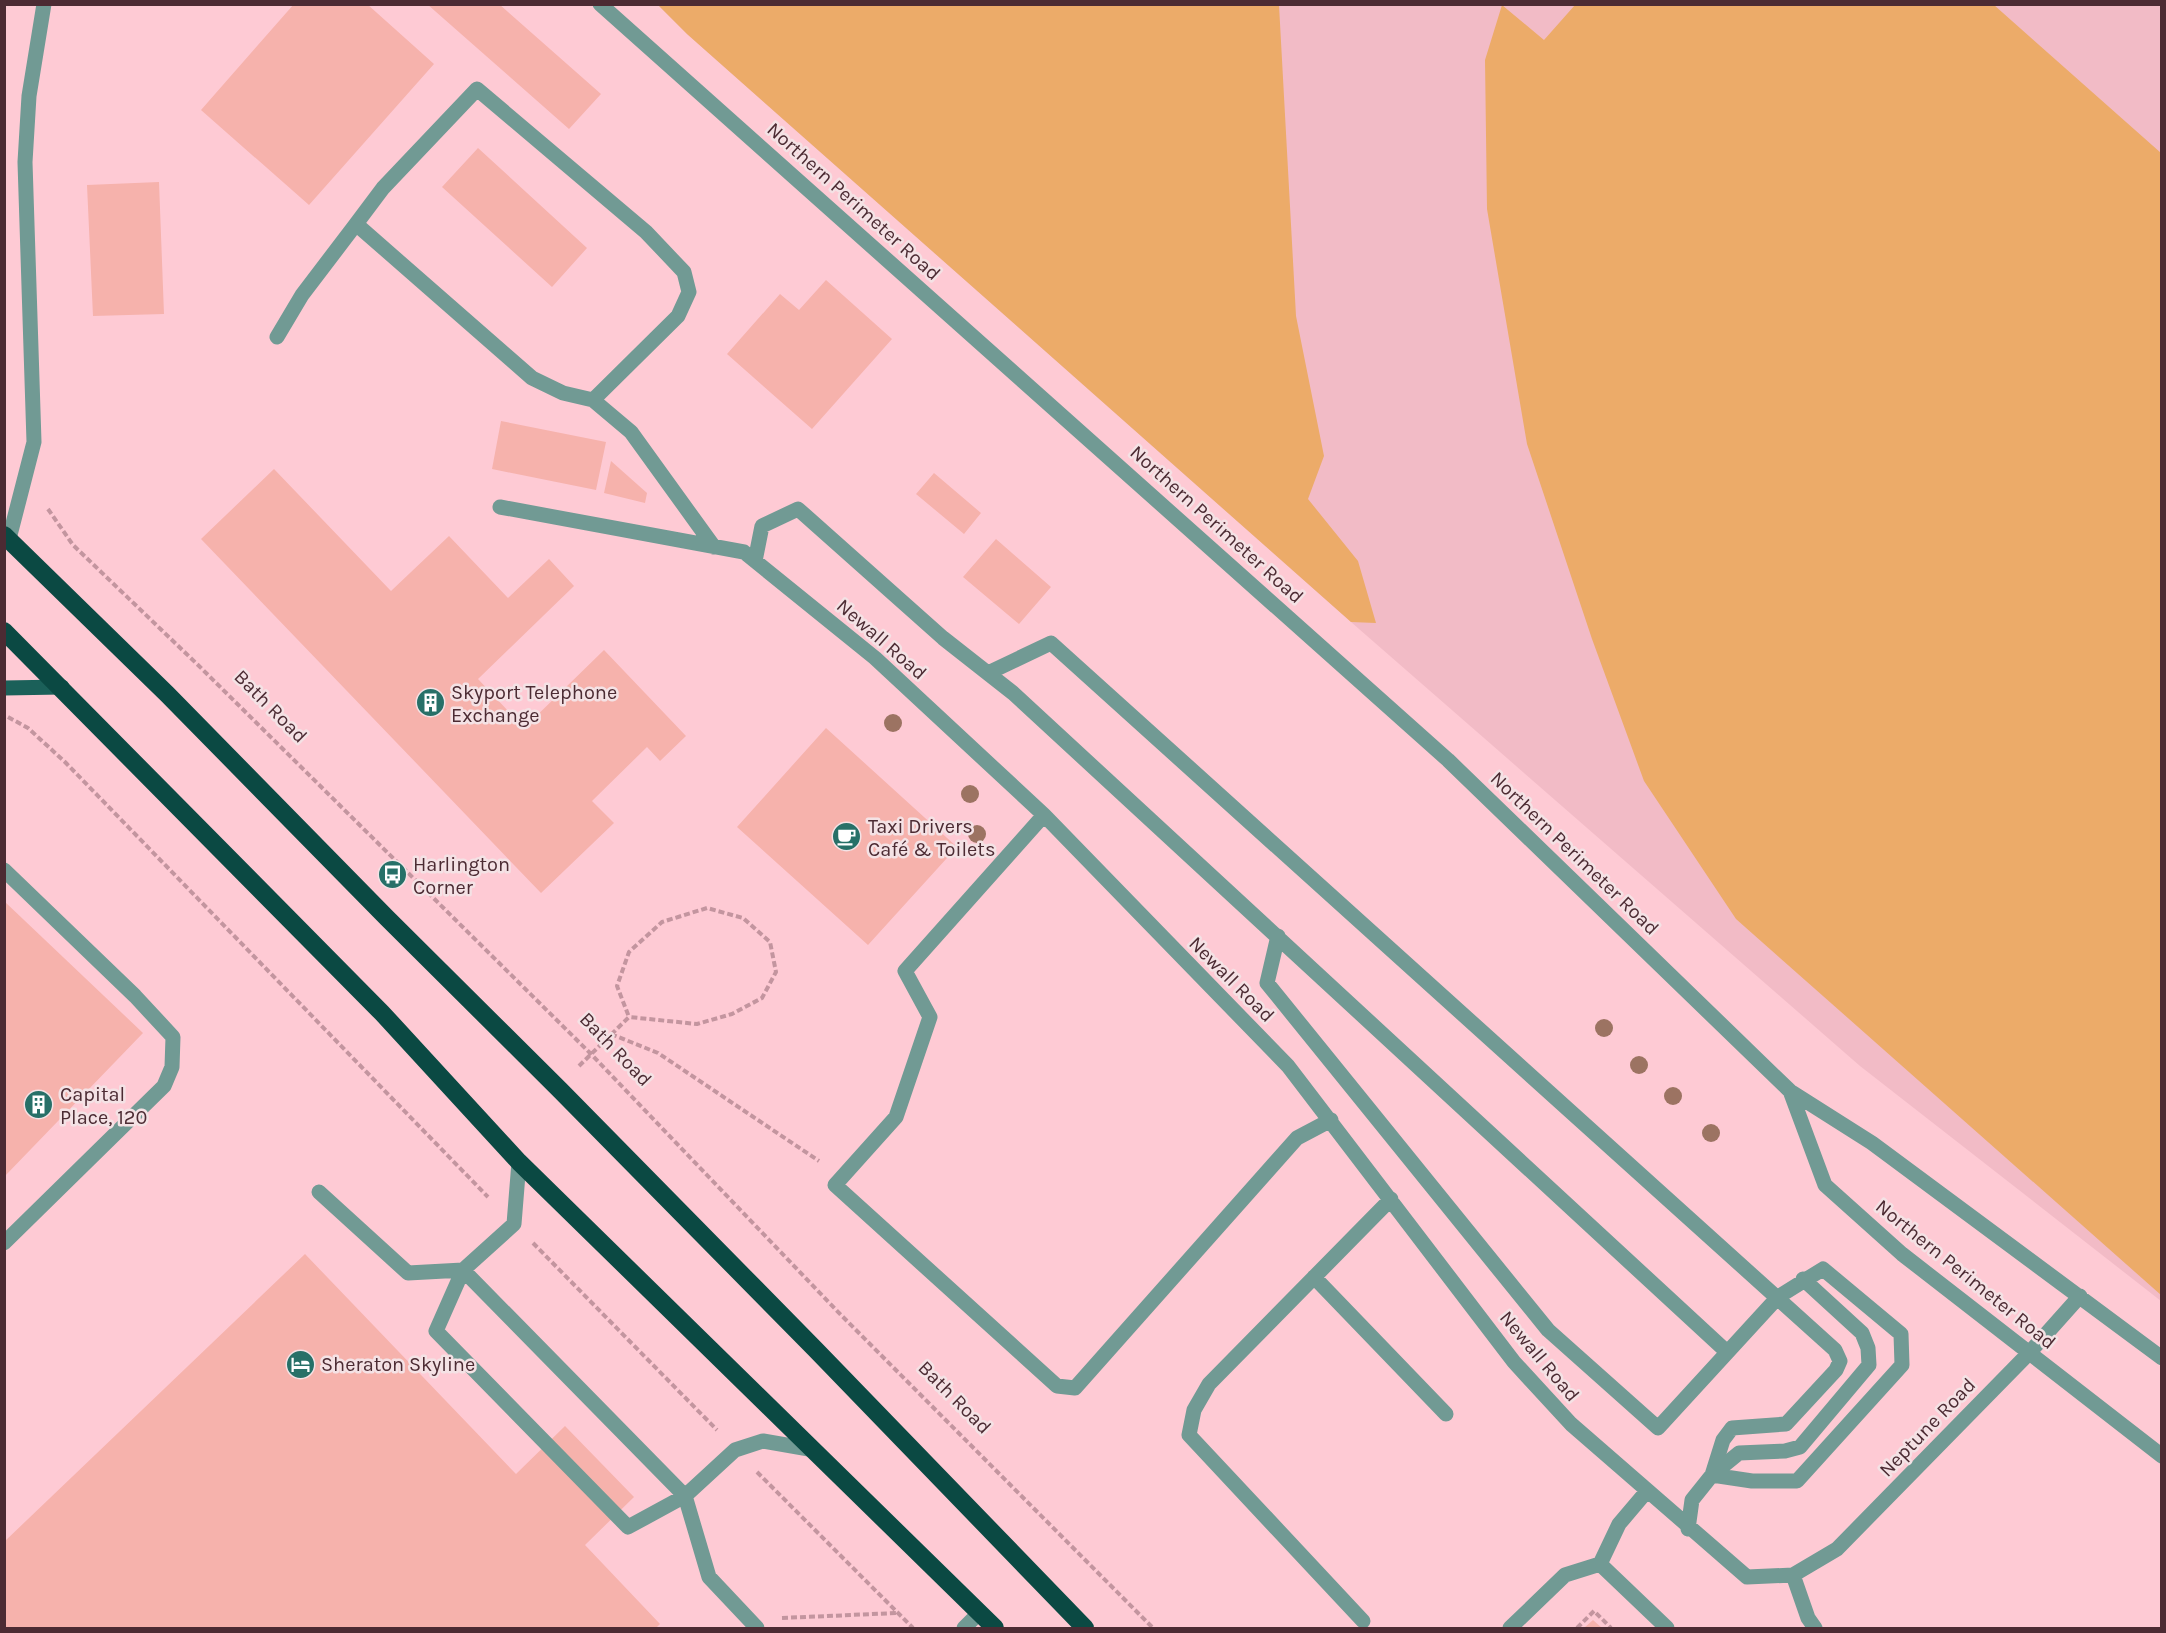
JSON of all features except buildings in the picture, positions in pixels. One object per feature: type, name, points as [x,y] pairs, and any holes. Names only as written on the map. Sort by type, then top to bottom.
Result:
[{"type":"highway","points":[[6,540],[167,694],[560,1090],[824,1358],[1085,1629]]},
{"type":"highway","points":[[4,631],[62,687],[382,1013],[519,1162],[995,1629]]},
{"type":"main road","points":[[4,688],[62,687]]},
{"type":"street","points":[[6,540],[34,442],[25,162],[29,96],[44,4]]},
{"type":"street","name":"Northern Perimeter Road","points":[[600,4],[1448,760],[1790,1091],[1872,1143],[1971,1219],[2080,1296],[2162,1358]]},
{"type":"street","points":[[278,337],[302,295],[383,188],[477,88],[646,232],[684,272],[689,292],[678,316],[593,400]]},
{"type":"street","points":[[356,224],[532,378],[563,393],[593,400],[632,432],[714,547]]},
{"type":"street","name":"Newall Road","points":[[500,507],[744,552],[875,658],[1044,815],[1288,1066],[1514,1362],[1570,1424],[1747,1577],[1793,1575]]},
{"type":"street","points":[[755,561],[762,526],[798,509],[943,638],[1013,693],[1726,1352]]},
{"type":"street","points":[[987,673],[1051,643],[1778,1297],[1834,1350],[1839,1360],[1836,1370],[1786,1424],[1732,1428],[1723,1440],[1712,1475]]},
{"type":"street","points":[[1044,815],[905,971],[930,1017],[896,1117],[835,1185],[1057,1386],[1075,1388],[1297,1138],[1331,1120]]},
{"type":"street","points":[[4,870],[135,996],[173,1037],[172,1066],[164,1086],[4,1244]]},
{"type":"street","points":[[1278,936],[1267,982],[1548,1330],[1658,1428],[1778,1297],[1822,1269],[1901,1334],[1902,1365],[1797,1481],[1752,1480],[1712,1475]]},
{"type":"street","name":"Northern Perimeter Road","points":[[1790,1091],[1825,1185],[1902,1254],[2162,1456]]},
{"type":"street","points":[[519,1162],[513,1224],[463,1270],[436,1331],[628,1527],[685,1496],[735,1450],[763,1441],[809,1449]]},
{"type":"street","points":[[319,1192],[408,1273],[463,1270],[685,1496],[709,1577],[753,1624]]},
{"type":"street","points":[[1363,1621],[1190,1435],[1194,1410],[1209,1384],[1391,1199]]},
{"type":"street","points":[[1314,1277],[1446,1414]]},
{"type":"street","points":[[1688,1528],[1692,1500],[1712,1475],[1739,1453],[1785,1451],[1800,1447],[1869,1365],[1868,1348],[1862,1333],[1803,1279]]},
{"type":"street","name":"Neptune Road","points":[[1793,1575],[1837,1549],[2030,1352],[2080,1296]]},
{"type":"street","points":[[1510,1629],[1565,1575],[1600,1564],[1619,1524],[1647,1491]]},
{"type":"street","points":[[1600,1564],[1667,1629]]},
{"type":"street","points":[[1793,1575],[1808,1618],[1815,1629]]},
{"type":"street","points":[[964,1629],[979,1613]]},
{"type":"path","name":"Bath Road","points":[[44,504],[73,545],[215,682],[590,1053],[833,1306],[1153,1629]]},
{"type":"path","points":[[4,716],[28,728],[65,762],[494,1203]]},
{"type":"path","points":[[560,1090],[590,1053],[629,1017],[697,1024],[732,1014],[762,998],[776,972],[770,942],[743,918],[707,908],[662,922],[629,952],[617,986],[629,1017]]},
{"type":"path","points":[[610,1034],[658,1053],[843,1176]]},
{"type":"path","points":[[531,1241],[717,1431]]},
{"type":"path","points":[[752,1467],[913,1629]]},
{"type":"path","points":[[1576,1629],[1594,1611],[1611,1629]]},
{"type":"path","points":[[753,1624],[897,1613]]},
{"type":"shaded area","points":[[658,5],[2161,5],[2161,1301],[1860,1066],[1351,622],[687,34]]},
{"type":"shaded area","points":[[658,5],[1279,5],[1296,316],[1324,456],[1308,499],[1358,561],[1376,623],[1351,622],[687,34]]},
{"type":"shaded area","points":[[1502,5],[1544,40],[1575,5],[1994,5],[2161,153],[2161,1295],[1736,919],[1644,781],[1592,639],[1527,444],[1487,209],[1485,60]]},
{"type":"place","name":"Skyport Telephone Exchange","points":[[430,703]]},
{"type":"place","name":"Taxi Drivers Café & Toilets","points":[[847,837]]},
{"type":"place","name":"Harlington Corner","points":[[392,875]]},
{"type":"place","name":"Capital Place, 120","points":[[39,1105]]},
{"type":"place","name":"Sheraton Skyline","points":[[300,1364]]}]
